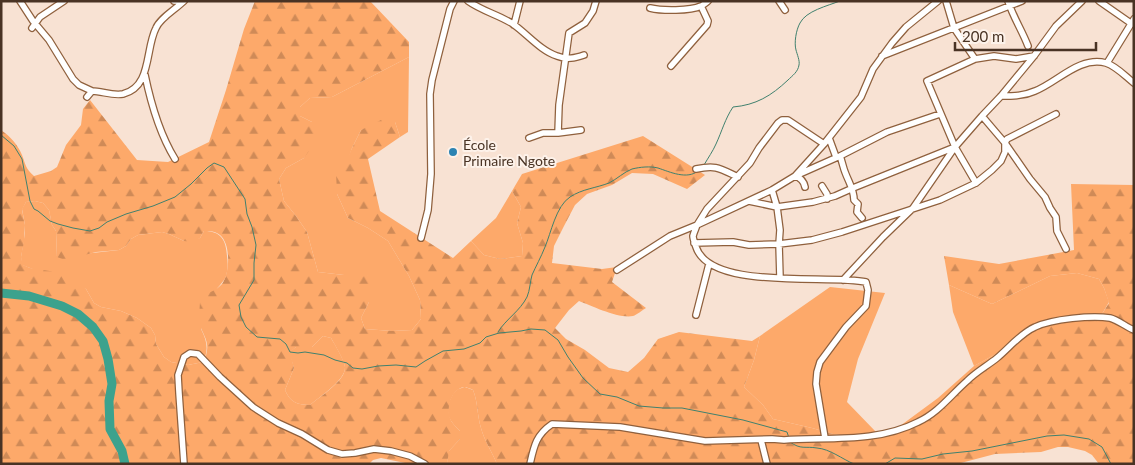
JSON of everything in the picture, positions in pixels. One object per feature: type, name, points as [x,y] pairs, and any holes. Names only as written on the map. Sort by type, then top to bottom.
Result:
[{"type":"street","points":[[20,1],[34,26],[48,40],[73,79],[79,85],[92,91],[122,94],[133,90],[144,75]]},
{"type":"street","points":[[34,26],[40,18],[64,1]]},
{"type":"street","points":[[174,1],[179,1]]},
{"type":"street","points":[[175,159],[156,120],[144,75],[149,46],[156,26],[184,1]]},
{"type":"street","points":[[421,238],[428,210],[431,174],[430,94],[450,9],[454,1]]},
{"type":"street","points":[[468,1],[476,7],[514,25],[551,54],[566,59],[584,56]]},
{"type":"street","points":[[514,25],[520,1]]},
{"type":"street","points":[[558,133],[559,105],[569,33],[585,23],[596,1]]},
{"type":"street","points":[[650,8],[675,10],[701,6],[708,1]]},
{"type":"street","points":[[779,1],[785,10]]},
{"type":"street","points":[[795,176],[824,144],[861,97],[873,69],[892,43],[906,27],[938,1]]},
{"type":"street","points":[[946,1],[954,28],[975,59]]},
{"type":"street","points":[[882,57],[1009,4],[1022,1]]},
{"type":"street","points":[[843,280],[913,208],[955,147],[1001,96],[1056,26],[1082,1]]},
{"type":"street","points":[[1099,1],[1133,22],[1107,63]]},
{"type":"street","points":[[1009,4],[1028,46]]},
{"type":"street","points":[[671,66],[707,25],[708,21],[701,6]]},
{"type":"street","points":[[976,183],[955,147],[927,81],[975,59],[994,56],[1016,59],[1034,56]]},
{"type":"street","points":[[1001,96],[1018,96],[1035,92],[1077,66],[1086,63],[1107,63],[1134,83]]},
{"type":"street","points":[[87,97],[92,91]]},
{"type":"street","points":[[616,270],[670,236],[772,190],[795,176],[887,132],[940,114]]},
{"type":"street","points":[[694,243],[779,244],[812,240],[940,200],[976,183],[992,170],[1001,161],[1005,152],[1007,138],[1056,114]]},
{"type":"street","points":[[982,116],[1006,143],[1030,179],[1045,197],[1056,217],[1057,231],[1066,250]]},
{"type":"street","points":[[824,144],[792,122],[782,120],[750,163],[707,209],[693,235],[696,250],[709,264],[726,272],[759,277],[866,282],[868,290],[866,306],[846,327],[820,362],[816,384],[825,438]]},
{"type":"street","points":[[529,138],[543,133],[581,130]]},
{"type":"street","points":[[829,138],[855,195],[854,200],[858,204],[857,212],[862,218]]},
{"type":"street","points":[[749,201],[777,207],[828,199],[955,147]]},
{"type":"street","points":[[696,169],[712,166],[738,177]]},
{"type":"street","points":[[795,176],[800,178],[806,187]]},
{"type":"street","points":[[822,186],[828,199]]},
{"type":"street","points":[[772,190],[777,207],[780,230],[780,278]]},
{"type":"street","points":[[696,315],[709,264]]},
{"type":"street","points":[[530,464],[534,445],[543,430],[552,424],[620,427],[706,440],[796,440],[864,437],[898,431],[919,422],[939,408],[967,380],[1035,327],[1090,317],[1112,318],[1134,330]]},
{"type":"street","points":[[184,464],[178,376],[184,358],[190,353],[198,354],[253,407],[328,450],[342,454],[374,449],[391,451],[410,456],[425,464]]},
{"type":"street","points":[[761,440],[767,464]]},
{"type":"green space","points":[[255,1],[370,1],[409,42],[409,57],[332,97],[310,98],[300,107],[300,116],[323,129],[304,158],[286,168],[279,179],[284,201],[307,232],[318,272],[367,275],[373,282],[369,302],[361,318],[365,329],[412,330],[421,319],[420,300],[409,276],[388,241],[348,218],[337,194],[336,172],[346,162],[361,130],[381,120],[395,122],[400,137],[368,159],[380,211],[453,258],[471,241],[484,255],[500,259],[522,256],[523,243],[517,223],[521,207],[512,191],[522,174],[643,136],[705,175],[687,189],[653,174],[632,173],[612,185],[587,194],[575,205],[564,226],[554,246],[552,263],[602,269],[617,267],[612,282],[646,308],[635,315],[620,316],[579,301],[555,328],[566,339],[585,350],[609,368],[628,372],[644,358],[658,339],[679,332],[752,341],[760,336],[744,387],[763,405],[773,419],[833,434],[858,438],[900,426],[938,398],[974,366],[1005,349],[1032,330],[1072,319],[1102,314],[1109,303],[1099,279],[1077,273],[1050,276],[992,304],[949,285],[944,256],[999,264],[1074,250],[1071,184],[1134,185],[1134,464],[1099,464],[1092,455],[1085,451],[1058,447],[1041,452],[995,454],[957,464],[497,464],[482,432],[473,390],[465,387],[460,388],[453,394],[451,399],[449,414],[453,423],[460,431],[460,439],[449,451],[447,464],[410,464],[381,458],[373,460],[369,464],[1,464],[1,130],[16,144],[27,168],[34,176],[51,171],[57,167],[66,145],[81,125],[83,109],[90,100],[137,160],[168,162],[209,142],[244,29]],"holes":[[[35,201],[43,203],[49,210],[52,225],[56,231],[57,257],[65,260],[96,252],[119,250],[138,235],[162,232],[184,241],[193,242],[200,238],[204,231],[220,235],[224,239],[228,252],[228,266],[222,284],[215,290],[201,296],[200,324],[207,346],[203,362],[188,365],[171,362],[164,357],[156,344],[155,335],[151,328],[137,318],[94,303],[86,289],[72,278],[56,272],[23,265],[21,257],[25,225],[22,210],[26,202]],[[323,336],[331,338],[343,360],[344,372],[337,383],[310,405],[298,403],[292,400],[285,390],[294,368],[290,352],[296,347],[312,347]]]},
{"type":"green space","points":[[409,57],[408,132],[400,137],[395,122],[361,130],[352,148],[337,194],[348,218],[388,241],[409,276],[420,300],[421,319],[412,330],[365,329],[361,318],[369,302],[367,275],[318,272],[307,232],[284,201],[279,179],[286,168],[304,158],[312,122],[300,116],[300,107],[310,98],[332,97]]},
{"type":"green space","points":[[512,191],[521,207],[517,223],[523,243],[522,256],[500,259],[484,255],[471,241],[496,218]]},
{"type":"green space","points":[[35,201],[43,203],[49,210],[52,225],[56,231],[57,257],[119,250],[138,235],[162,232],[184,241],[200,238],[204,231],[210,231],[222,238],[226,250],[227,271],[225,278],[215,292],[201,329],[206,346],[203,362],[188,365],[171,362],[164,357],[156,344],[155,335],[151,328],[137,318],[121,311],[101,307],[94,303],[86,289],[22,265],[21,257],[25,225],[22,209],[26,202]]},
{"type":"green space","points":[[1077,273],[1099,279],[1109,302],[1102,314],[1072,319],[1005,349],[974,366],[953,312],[949,285],[992,304],[1050,276]]},
{"type":"green space","points":[[830,287],[885,293],[858,359],[847,402],[876,432],[858,438],[833,434],[773,419],[763,405],[744,387],[760,336]]},
{"type":"green space","points":[[323,336],[331,338],[335,344],[345,367],[344,372],[337,383],[310,405],[298,403],[289,397],[285,390],[294,368],[289,352],[296,347],[312,347]]},
{"type":"green space","points":[[465,387],[473,390],[482,433],[497,464],[447,464],[448,452],[460,439],[460,431],[449,417],[449,402],[455,392]]},
{"type":"waterway","points":[[704,165],[715,147],[733,107],[763,99],[782,86],[796,72],[799,63],[795,47],[796,36],[803,19],[817,9],[840,1]]},
{"type":"waterway","points":[[1,135],[14,146],[22,159],[30,201],[34,209],[50,221],[90,231],[126,214],[175,197],[214,163],[224,167],[245,199],[247,214],[256,245],[254,280],[239,305],[241,317],[246,327],[257,337],[280,339],[286,344],[290,352],[324,355],[347,363],[353,368],[362,369],[396,365],[416,367],[443,351],[464,349],[480,343],[486,337],[499,333],[531,329],[545,330],[558,340],[583,378],[600,394],[617,397],[639,406],[682,408],[743,420],[787,432],[789,438]]},
{"type":"waterway","points":[[498,332],[521,307],[527,297],[532,275],[545,247],[554,220],[565,201],[584,190],[609,183],[635,168],[655,167],[684,175],[694,174],[698,171]]},
{"type":"waterway","points":[[1,293],[29,296],[62,306],[78,314],[93,327],[103,341],[108,359],[112,384],[109,401],[110,429],[122,451],[125,464]]},
{"type":"waterway","points":[[885,464],[895,458],[922,459],[1047,436],[1064,435],[1089,439],[1102,447],[1111,464]]},
{"type":"waterway","points":[[790,442],[800,447],[827,450],[854,464]]},
{"type":"place","name":"École Primaire Ngote","points":[[453,152]]}]
